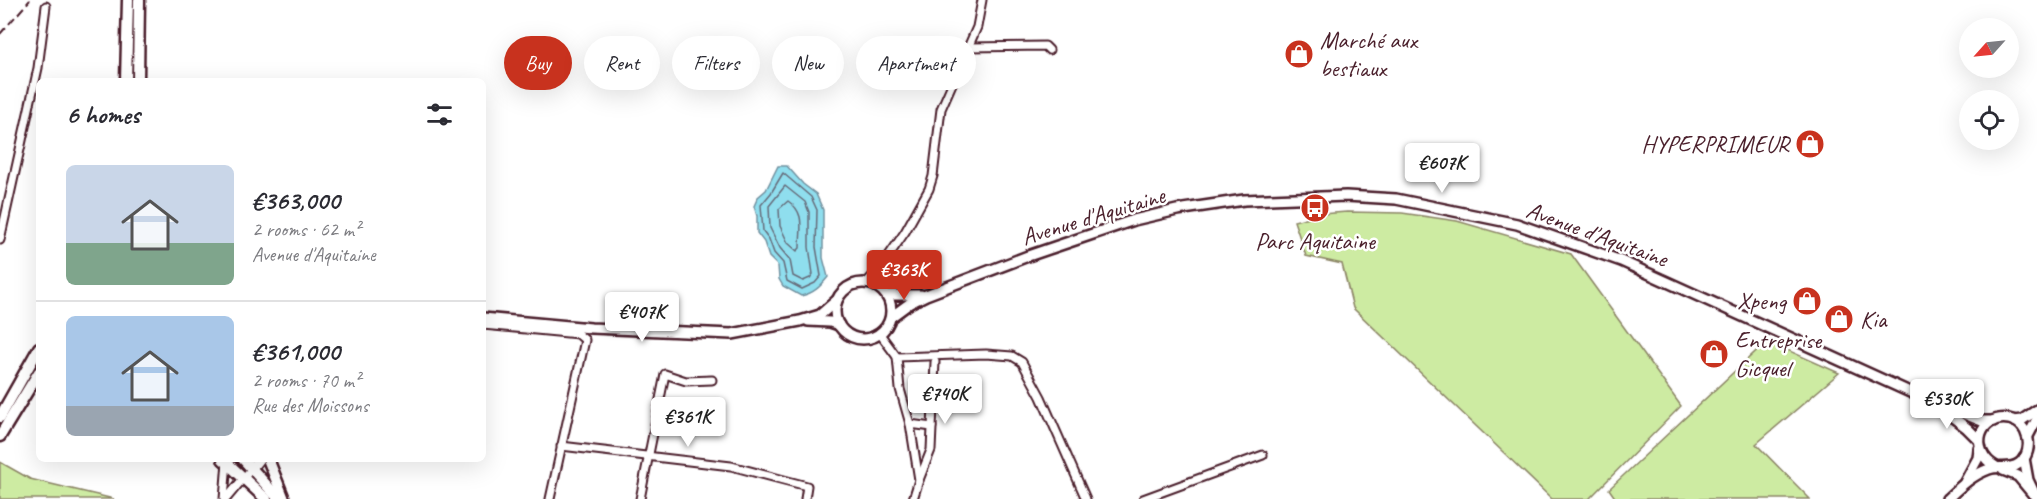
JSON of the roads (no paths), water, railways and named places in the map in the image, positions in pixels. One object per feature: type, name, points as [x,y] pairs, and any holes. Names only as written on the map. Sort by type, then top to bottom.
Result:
[{"type":"main road","points":[[126,78],[133,3]]},
{"type":"main road","points":[[133,3],[138,78]]},
{"type":"main road","points":[[0,418],[36,354]]},
{"type":"main road","points":[[0,436],[36,381]]},
{"type":"main road","points":[[232,462],[252,468],[279,499]]},
{"type":"main road","points":[[269,462],[284,499]]},
{"type":"main road","points":[[252,468],[256,487],[266,499]]},
{"type":"street","points":[[973,36],[982,0]]},
{"type":"street","points":[[0,240],[38,68],[46,6]]},
{"type":"street","points":[[976,47],[1045,46],[1049,50]]},
{"type":"street","points":[[867,282],[881,267],[905,232],[929,189],[933,176],[941,109],[950,90]]},
{"type":"street","name":"Avenue d'Aquitaine","points":[[891,317],[926,295],[1028,256],[1134,220],[1177,210],[1244,200],[1346,196],[1396,199],[1517,224],[1621,261],[1934,403],[1967,428],[1979,444]]},
{"type":"street","points":[[836,301],[836,317],[845,332],[862,339],[880,334],[891,317],[891,302],[885,292],[881,267]]},
{"type":"street","points":[[486,318],[591,328],[732,333],[800,321],[820,315],[847,288],[859,282],[867,282],[885,292]]},
{"type":"street","name":"Avenue d'Aquitaine","points":[[885,292],[926,295]]},
{"type":"street","points":[[800,321],[830,322],[839,325]]},
{"type":"street","points":[[486,325],[578,334],[585,340],[586,345],[571,401],[550,499]]},
{"type":"street","points":[[880,334],[897,357],[900,389],[910,424],[919,480]]},
{"type":"street","points":[[897,357],[986,354],[1012,356],[1022,362],[1041,397],[1086,499]]},
{"type":"street","points":[[913,499],[931,450],[935,362]]},
{"type":"street","points":[[640,499],[665,374],[686,381],[712,380]]},
{"type":"street","points":[[1934,403],[1982,422],[2007,419],[2020,424],[2028,436],[2029,444],[2024,458],[2028,480],[2035,496]]},
{"type":"street","points":[[2014,421],[2022,420],[2037,410]]},
{"type":"street","points":[[0,418],[13,416]]},
{"type":"street","points":[[2028,436],[2037,420]]},
{"type":"street","points":[[1947,499],[1965,482],[1978,458],[1979,444],[1987,426],[1994,421]]},
{"type":"street","points":[[910,424],[932,427]]},
{"type":"street","points":[[1979,444],[1988,462],[2018,476],[2035,496]]},
{"type":"street","points":[[561,446],[731,465],[807,486],[805,499]]},
{"type":"street","points":[[1143,499],[1263,455]]},
{"type":"street","points":[[1965,482],[1997,467],[2010,468],[2024,458]]},
{"type":"street","points":[[225,499],[226,462]]},
{"type":"street","points":[[225,499],[252,468]]},
{"type":"street","points":[[234,491],[247,486],[256,487]]},
{"type":"water","points":[[778,166],[787,166],[803,184],[816,194],[823,210],[823,258],[828,277],[816,289],[801,296],[783,286],[779,279],[778,266],[769,257],[764,242],[757,233],[757,216],[754,206],[758,197],[766,190]]},
{"type":"railway","points":[[0,34],[30,0]]},
{"type":"place","name":"Marché aux bestiaux","points":[[1299,54]]},
{"type":"place","name":"HYPERPRIMEUR","points":[[1810,144]]},
{"type":"place","name":"Parc Aquitaine","points":[[1315,208]]},
{"type":"place","name":"Xpeng","points":[[1807,301]]},
{"type":"place","name":"Kia","points":[[1839,319]]},
{"type":"place","name":"Entreprise Gicquel","points":[[1714,354]]}]
